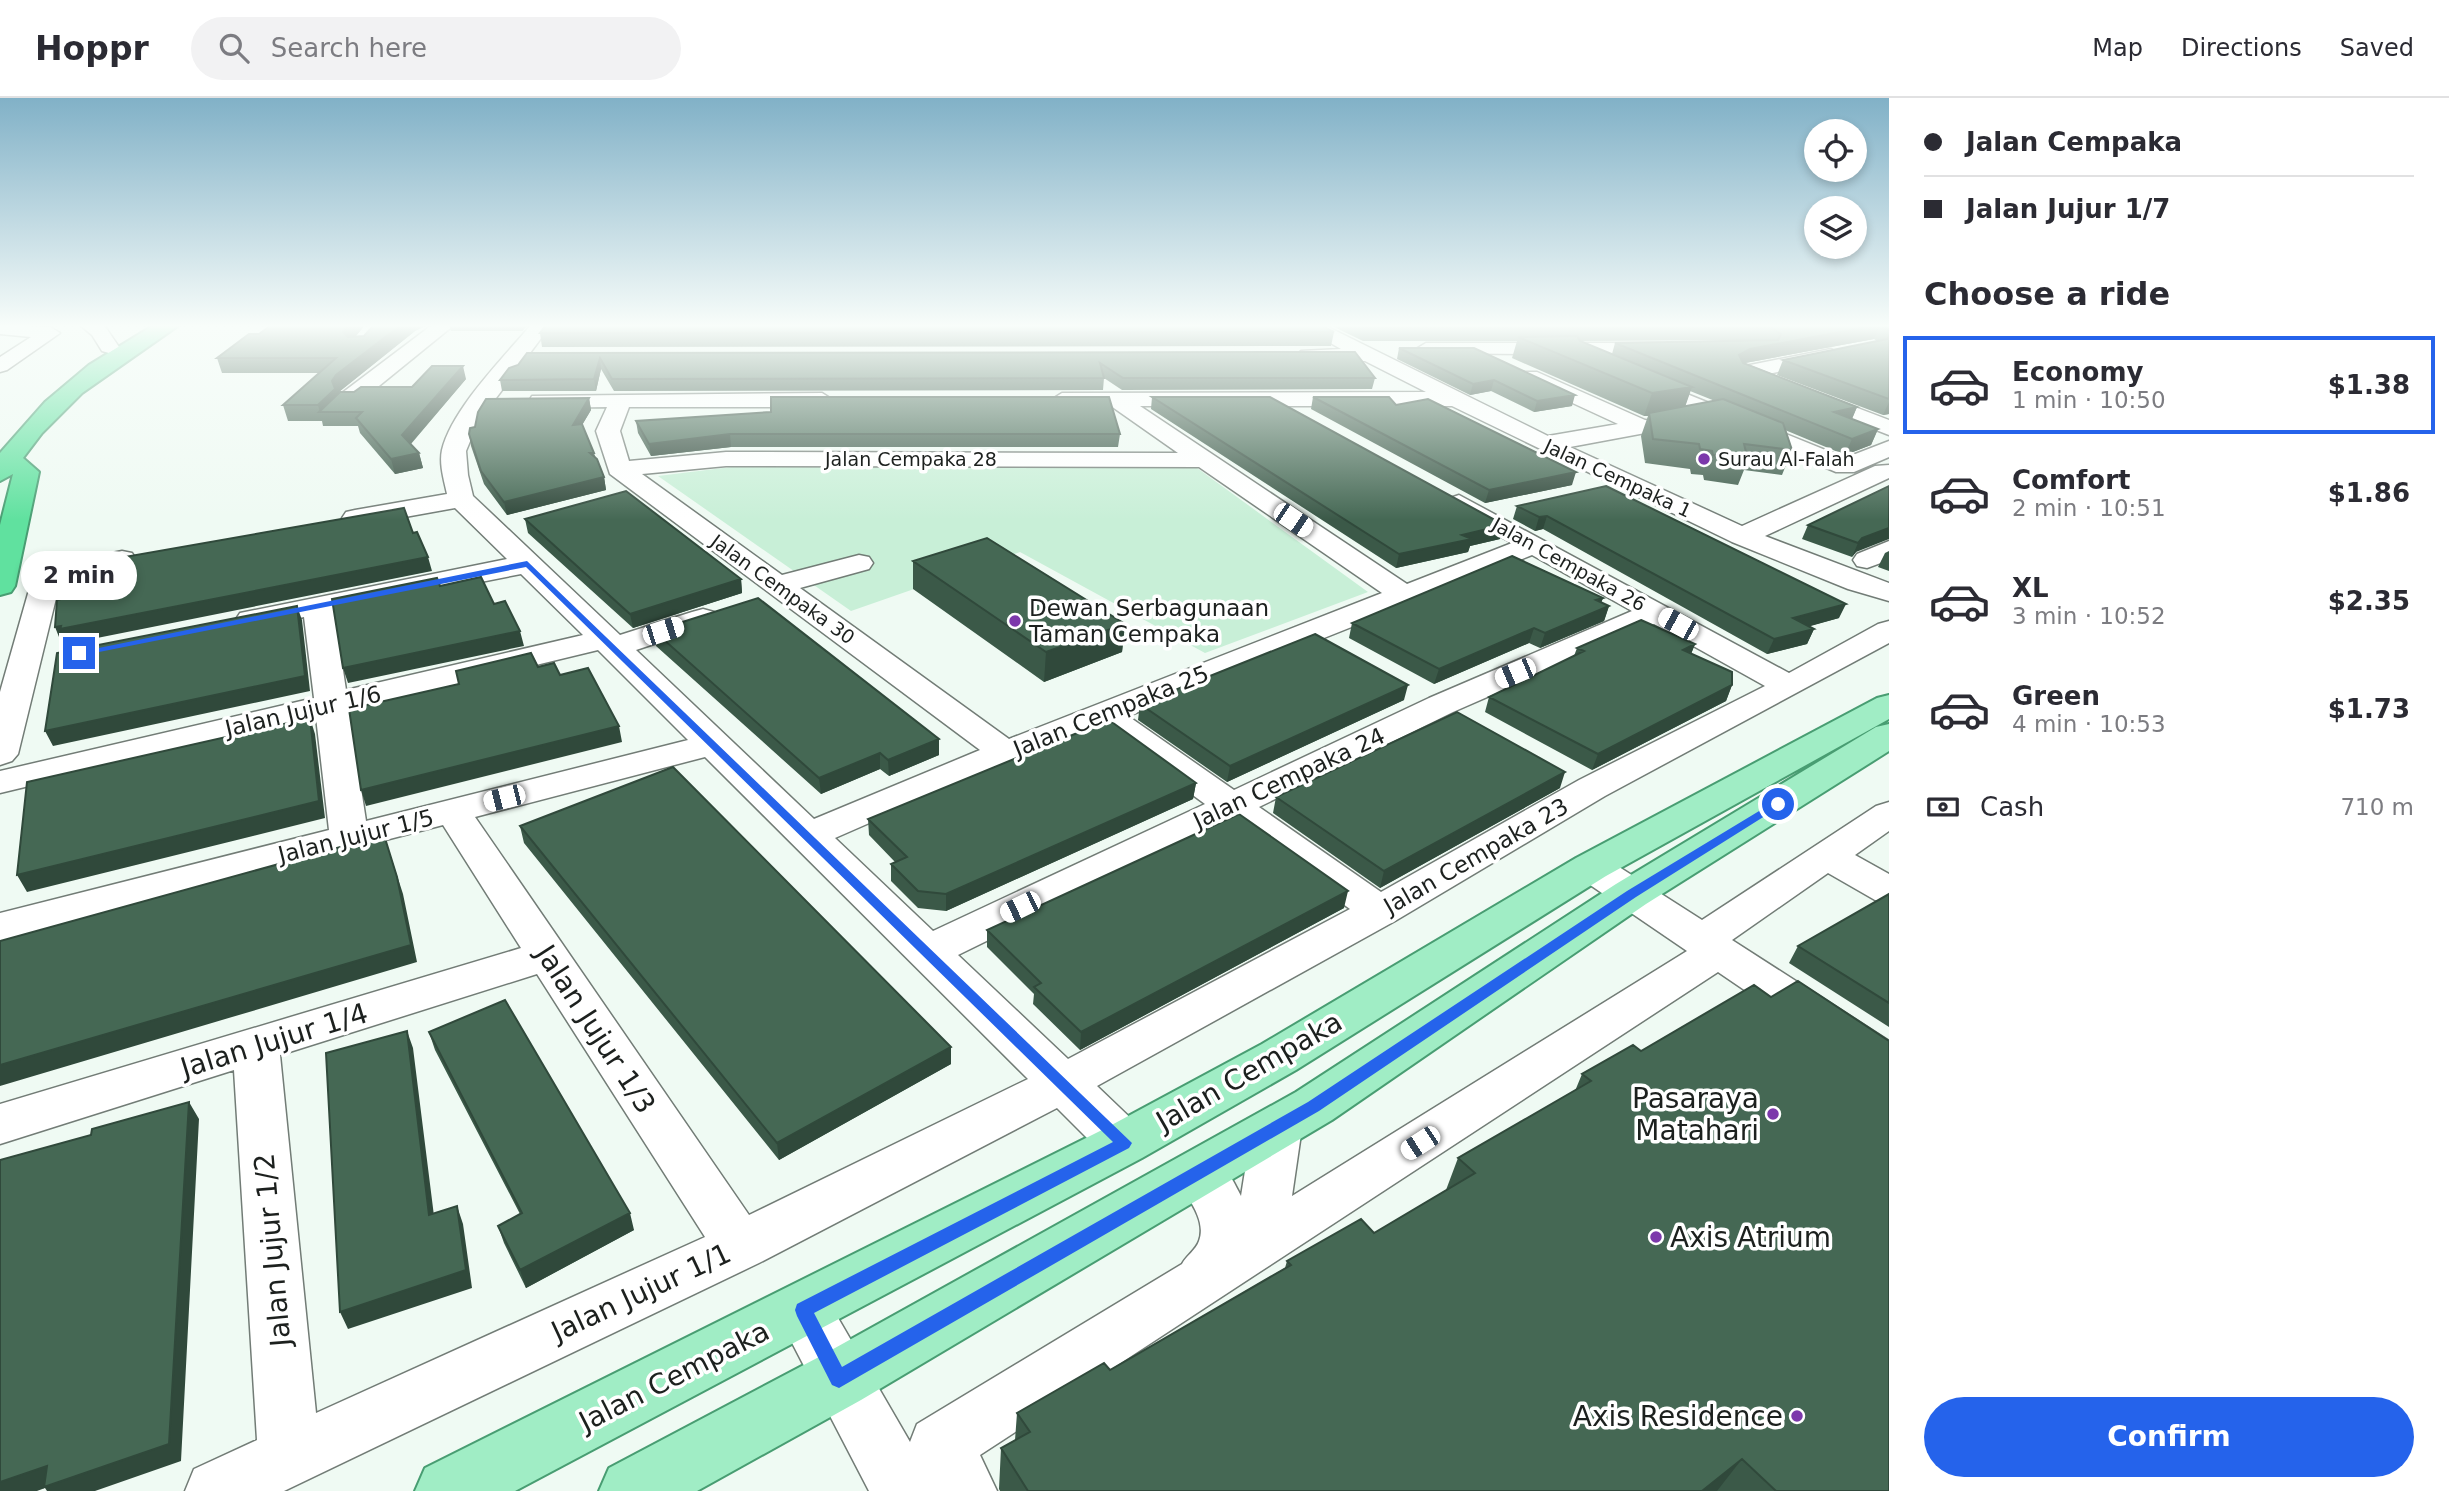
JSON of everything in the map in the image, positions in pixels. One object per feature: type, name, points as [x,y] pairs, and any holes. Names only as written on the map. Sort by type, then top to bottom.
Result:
[{"type":"highway","points":[[3,456],[51,390]]},
{"type":"highway","points":[[3,456],[74,390]]},
{"type":"highway","points":[[0,586],[26,472],[3,456]]},
{"type":"main road","name":"Jalan Cempaka","points":[[447,1491],[1124,1143],[1279,1057],[1591,867],[1889,705]]},
{"type":"main road","points":[[632,1491],[839,1379],[1314,1106],[1631,894],[1889,735]]},
{"type":"street","points":[[350,398],[360,390]]},
{"type":"street","points":[[491,390],[454,449],[453,472],[461,499],[505,527],[527,564],[1124,1143]]},
{"type":"street","name":"Jalan Cempaka 1","points":[[1436,390],[1742,536],[1871,564],[1889,592]]},
{"type":"street","points":[[1559,390],[1642,427]]},
{"type":"street","points":[[1662,390],[1845,467],[1889,446]]},
{"type":"street","points":[[1745,390],[1777,407],[1889,446]]},
{"type":"street","points":[[1791,390],[1889,428]]},
{"type":"street","points":[[1036,400],[1454,399]]},
{"type":"street","points":[[483,401],[849,400]]},
{"type":"street","points":[[1116,400],[1404,595]]},
{"type":"street","points":[[1275,400],[1324,427]]},
{"type":"street","points":[[621,401],[608,431],[627,485]]},
{"type":"street","points":[[1545,444],[1674,421],[1777,407]]},
{"type":"street","name":"Jalan Cempaka 28","points":[[627,485],[726,458],[887,447],[1204,460]]},
{"type":"street","points":[[1742,536],[1889,469]]},
{"type":"street","points":[[1588,492],[1628,483]]},
{"type":"street","name":"Jalan Cempaka 30","points":[[627,485],[783,588],[1006,753]]},
{"type":"street","name":"Jalan Cempaka 26","points":[[1433,488],[1789,686]]},
{"type":"street","points":[[328,523],[461,499]]},
{"type":"street","points":[[1482,515],[1521,506]]},
{"type":"street","name":"Jalan Cempaka 25","points":[[807,836],[1102,714],[1534,544]]},
{"type":"street","points":[[0,754],[40,661],[46,583],[57,572],[141,556]]},
{"type":"street","name":"Jalan Jujur 1/6","points":[[0,782],[331,704],[610,643],[737,607],[783,588],[859,563]]},
{"type":"street","points":[[225,624],[527,564]]},
{"type":"street","name":"Jalan Cempaka 1","points":[[1871,564],[1889,601]]},
{"type":"street","points":[[318,606],[349,838]]},
{"type":"street","name":"Jalan Cempaka 24","points":[[927,952],[1441,705],[1656,612]]},
{"type":"street","name":"Jalan Cempaka 23","points":[[1063,1083],[1380,911],[1592,788],[1789,686],[1889,630]]},
{"type":"street","points":[[1309,632],[1345,652]]},
{"type":"street","points":[[1405,685],[1476,724]]},
{"type":"street","points":[[1102,714],[1380,911]]},
{"type":"street","name":"Jalan Jujur 1/5","points":[[0,927],[713,744]]},
{"type":"street","points":[[1558,769],[1592,788]]},
{"type":"street","name":"Jalan Jujur 1/3","points":[[452,811],[740,1246]]},
{"type":"street","points":[[966,1491],[939,1446],[1259,1245],[1710,946],[1828,856],[1889,814]]},
{"type":"street","points":[[1828,856],[1889,891]]},
{"type":"street","points":[[1591,867],[1889,1064]]},
{"type":"street","name":"Jalan Jujur 1/4","points":[[0,1124],[548,955]]},
{"type":"street","name":"Jalan Jujur 1/2","points":[[256,1045],[289,1455]]},
{"type":"street","name":"Jalan Jujur 1/1","points":[[216,1491],[740,1246],[1063,1083]]},
{"type":"street","points":[[1259,1245],[1277,1127]]},
{"type":"street","points":[[1198,1173],[1215,1194],[1226,1235],[1223,1250],[1198,1284]]},
{"type":"street","points":[[803,1310],[903,1491]]},
{"type":"green space","points":[[731,467],[1197,468],[1368,592],[1205,653],[1020,552],[851,611],[658,476]]},
{"type":"building","points":[[300,390],[334,390],[318,405],[283,405]]},
{"type":"building","points":[[442,390],[402,435],[419,453],[391,459],[356,418],[362,412],[319,412],[340,392]]},
{"type":"building","points":[[1514,390],[1564,390],[1575,395],[1537,401]]},
{"type":"building","points":[[1645,390],[1672,390],[1652,393]]},
{"type":"building","points":[[1731,390],[1813,390],[1857,407],[1834,412],[1878,429],[1852,439]]},
{"type":"building","points":[[1865,390],[1889,390],[1889,399]]},
{"type":"building","points":[[771,397],[1109,397],[1120,434],[730,434],[649,444],[636,421],[771,412]]},
{"type":"building","points":[[1152,397],[1270,397],[1504,525],[1462,535],[1472,539],[1399,554]]},
{"type":"building","points":[[1313,397],[1389,397],[1396,405],[1428,399],[1576,472],[1489,490]]},
{"type":"building","points":[[589,398],[573,425],[582,424],[594,453],[590,453],[597,459],[604,477],[504,502],[481,471],[469,434],[470,428],[475,427],[478,412],[486,399]]},
{"type":"building","points":[[1723,399],[1783,423],[1792,450],[1744,444],[1748,460],[1713,455],[1712,451],[1700,449],[1699,444],[1653,439],[1649,413]]},
{"type":"building","points":[[1606,486],[1846,604],[1793,618],[1814,629],[1774,639],[1547,516],[1539,517],[1517,506]]},
{"type":"building","points":[[1889,486],[1889,528],[1862,538],[1858,543],[1808,525]]},
{"type":"building","points":[[626,491],[741,579],[630,614],[525,519]]},
{"type":"building","points":[[404,508],[413,533],[417,532],[428,557],[60,629],[61,626],[55,627],[57,600],[69,597],[73,566]]},
{"type":"building","points":[[987,538],[1125,624],[1046,652],[913,561]]},
{"type":"building","points":[[1512,556],[1603,598],[1596,600],[1609,606],[1545,633],[1534,628],[1439,669],[1352,623]]},
{"type":"building","points":[[481,577],[494,604],[505,601],[520,631],[343,668],[332,599],[437,578],[440,586]]},
{"type":"building","points":[[758,598],[939,739],[888,760],[880,753],[819,778],[654,631]]},
{"type":"building","points":[[297,606],[305,676],[45,731],[57,653]]},
{"type":"building","points":[[1641,620],[1695,644],[1683,650],[1732,672],[1732,685],[1598,754],[1489,697],[1584,651],[1577,648]]},
{"type":"building","points":[[1315,634],[1408,685],[1230,766],[1140,704]]},
{"type":"building","points":[[531,653],[538,667],[554,663],[560,675],[588,668],[619,726],[361,790],[349,709],[459,684],[456,671]]},
{"type":"building","points":[[1457,712],[1565,772],[1384,871],[1276,797]]},
{"type":"building","points":[[310,718],[319,801],[17,875],[27,782]]},
{"type":"building","points":[[1109,720],[1196,783],[946,894],[918,891],[891,864],[907,857],[868,819]]},
{"type":"building","points":[[673,767],[951,1047],[777,1143],[520,826]]},
{"type":"building","points":[[1239,814],[1348,891],[1081,1032],[1034,987],[1041,983],[987,930]]},
{"type":"building","points":[[384,835],[397,877],[411,945],[0,1065],[0,941]]},
{"type":"building","points":[[1889,894],[1889,1003],[1798,946]]},
{"type":"building","points":[[1798,981],[1889,1041],[1889,1491],[1776,1491],[1742,1459],[1702,1491],[1028,1491],[1001,1448],[1030,1432],[1017,1413],[1104,1363],[1110,1370],[1291,1265],[1287,1261],[1361,1219],[1374,1233],[1475,1173],[1458,1158],[1591,1081],[1582,1074],[1633,1045],[1641,1051],[1754,985],[1771,997]]},
{"type":"building","points":[[505,1000],[630,1213],[520,1270],[498,1226],[522,1213],[429,1032]]},
{"type":"building","points":[[407,1031],[429,1215],[457,1206],[466,1270],[340,1312],[326,1053]]},
{"type":"building","points":[[189,1102],[169,1444],[44,1487],[47,1466],[0,1482],[0,1160],[91,1135],[92,1129]]},
{"type":"place","name":"Surau Al-Falah","points":[[1704,459]]},
{"type":"place","name":"Dewan Serbagunaan Taman Cempaka","points":[[1015,621]]},
{"type":"place","name":"Pasaraya Matahari","points":[[1773,1114]]},
{"type":"place","name":"Axis Atrium","points":[[1656,1237]]},
{"type":"place","name":"Axis Residence","points":[[1797,1416]]},
{"type":"route","points":[[79,653],[527,564],[1124,1143],[803,1310],[839,1379],[1314,1106],[1631,894],[1778,804]]}]
